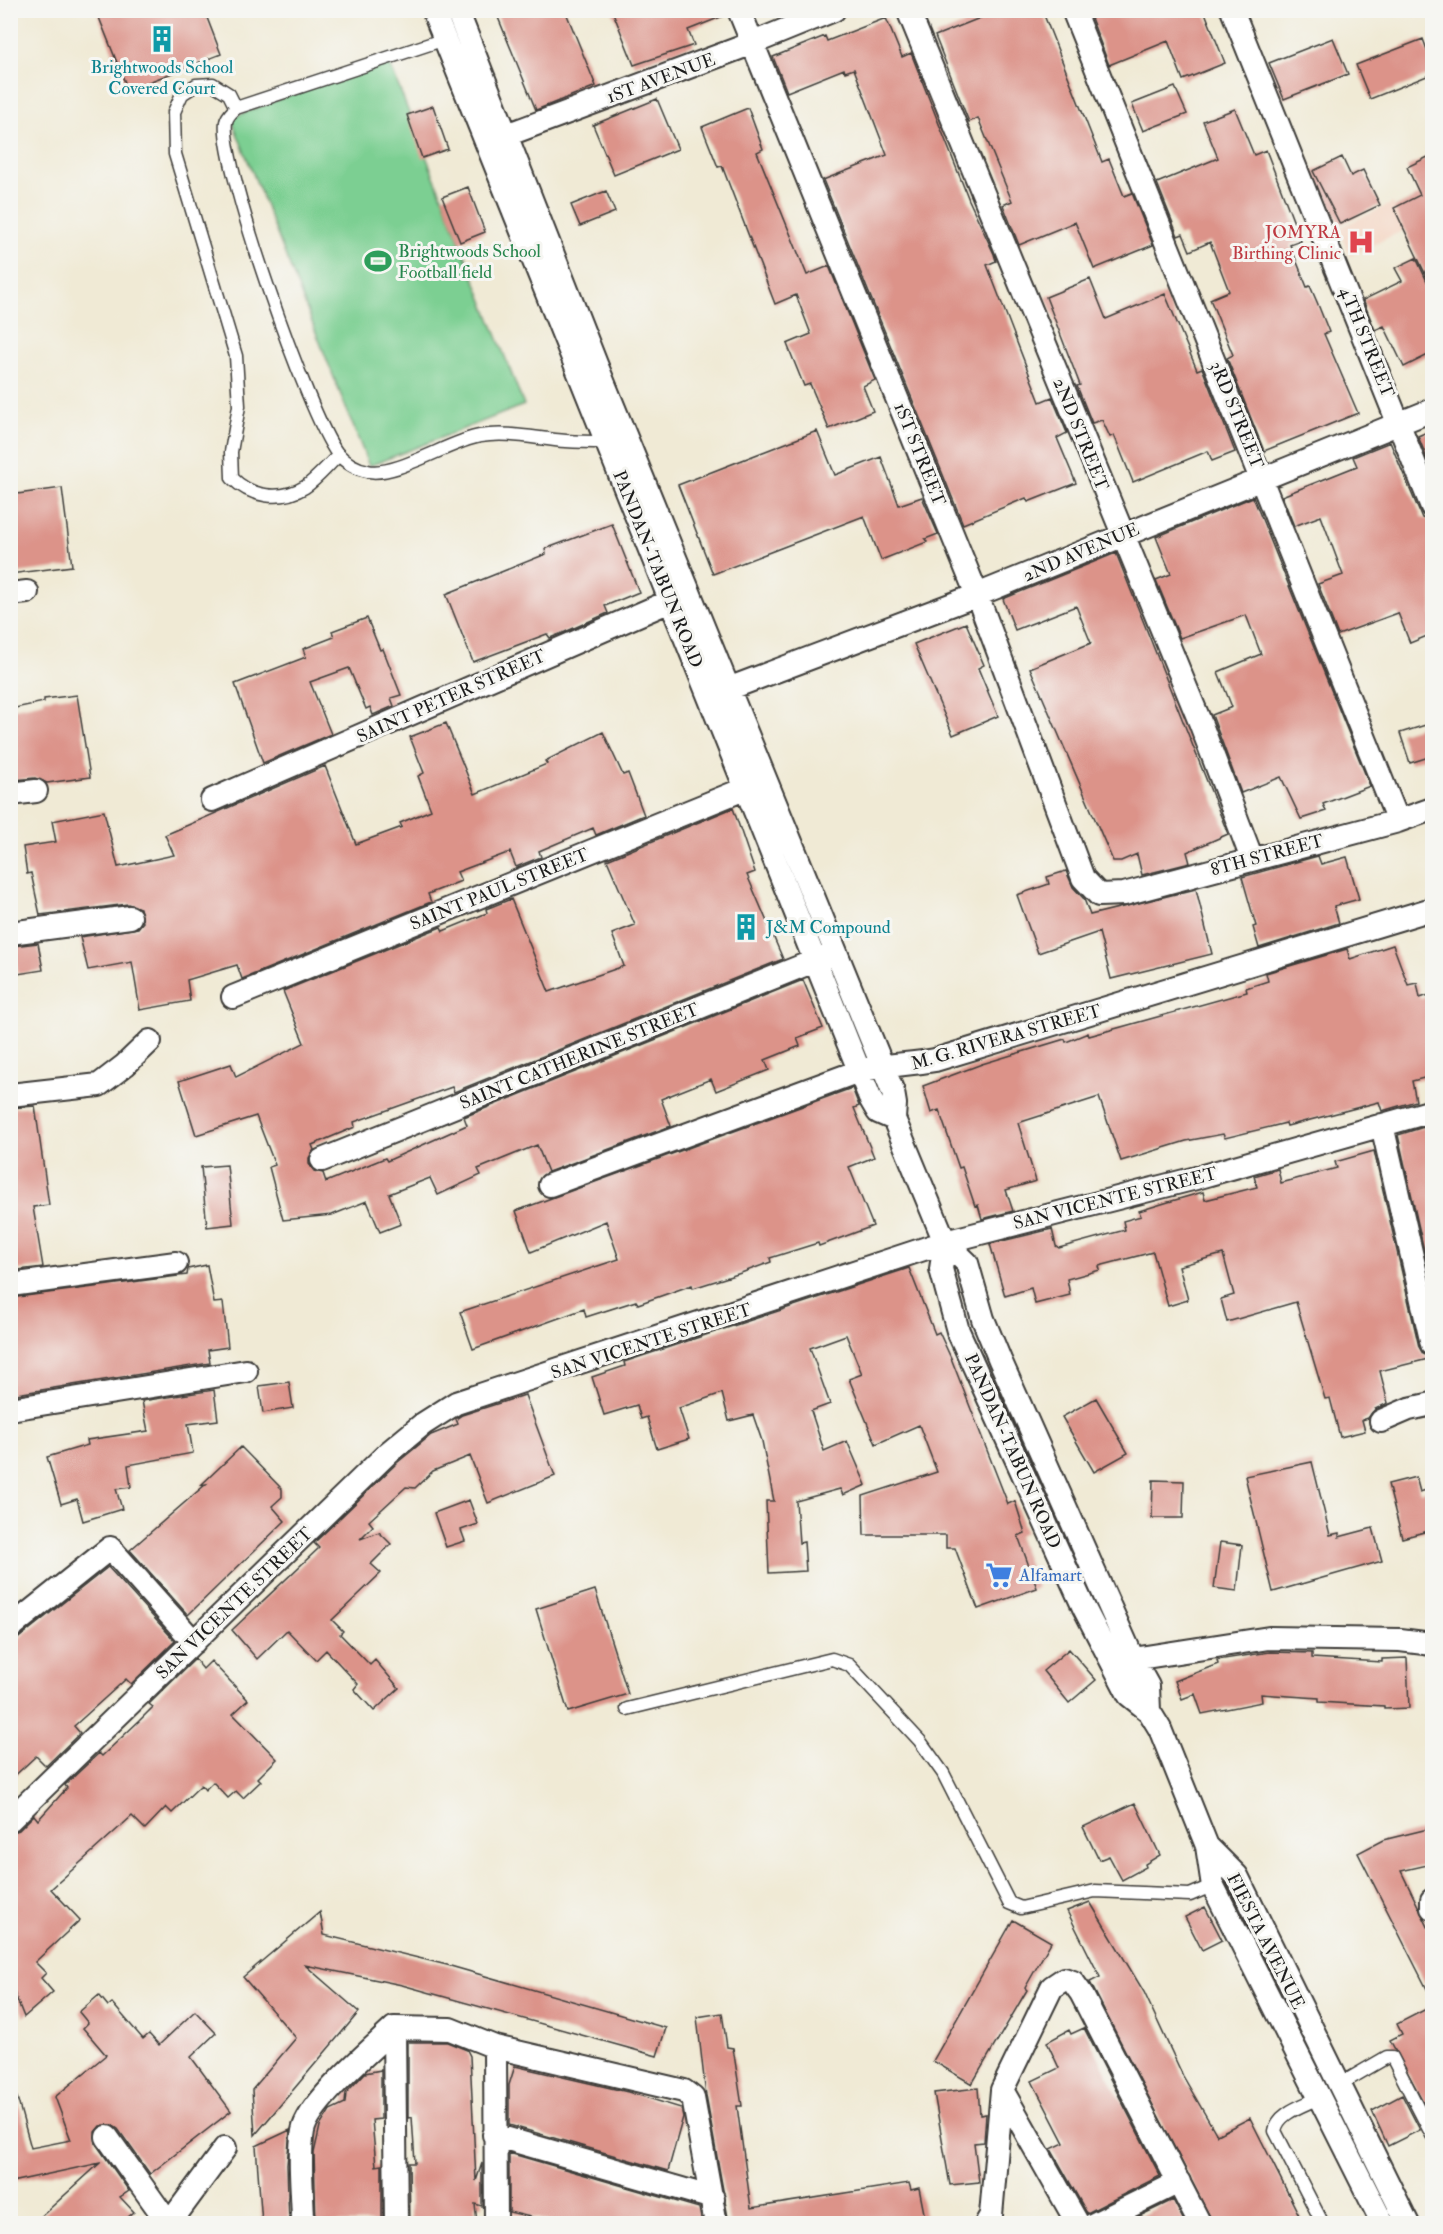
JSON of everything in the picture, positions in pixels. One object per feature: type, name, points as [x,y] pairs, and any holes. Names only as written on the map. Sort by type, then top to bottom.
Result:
[{"type":"street","name":"PANDAN-TABUN ROAD","points":[[433,10],[445,39],[497,138],[825,957],[859,1071],[878,1112],[894,1119]]},
{"type":"street","name":"PANDAN-TABUN ROAD","points":[[457,10],[497,138],[607,442],[680,597],[728,689],[755,784]]},
{"type":"street","name":"1ST STREET","points":[[739,10],[977,595],[1083,878],[1100,895]]},
{"type":"street","name":"1ST AVENUE","points":[[497,138],[753,43],[834,10]]},
{"type":"street","name":"2ND STREET","points":[[908,10],[1200,722],[1252,859]]},
{"type":"street","name":"3RD STREET","points":[[1073,10],[1398,821]]},
{"type":"street","name":"4TH STREET","points":[[1232,10],[1432,507]]},
{"type":"street","name":"2ND AVENUE","points":[[728,689],[977,595],[1121,534],[1432,410]]},
{"type":"street","name":"SAINT PETER STREET","points":[[212,800],[680,597]]},
{"type":"street","name":"SAINT PAUL STREET","points":[[233,998],[755,784]]},
{"type":"street","points":[[10,794],[36,791]]},
{"type":"street","name":"8TH STREET","points":[[1100,895],[1124,894],[1398,821],[1432,809]]},
{"type":"street","name":"M. G. RIVERA STREET","points":[[550,1185],[859,1071],[882,1065],[908,1066],[935,1060],[1432,909]]},
{"type":"street","points":[[10,933],[130,917]]},
{"type":"street","name":"PANDAN-TABUN ROAD","points":[[825,957],[882,1065],[894,1098],[894,1119],[945,1242],[967,1263],[984,1319],[1000,1360],[1106,1596],[1124,1663],[1129,1695],[1154,1720],[1186,1789],[1207,1846]]},
{"type":"street","name":"SAINT CATHERINE STREET","points":[[322,1160],[825,957]]},
{"type":"street","points":[[10,1095],[99,1085],[125,1065],[150,1041]]},
{"type":"street","name":"SAN VICENTE STREET","points":[[10,1820],[389,1452],[423,1424],[456,1404],[945,1242],[1196,1178],[1432,1111]]},
{"type":"street","points":[[1382,1125],[1432,1344]]},
{"type":"street","name":"PANDAN-TABUN ROAD","points":[[945,1242],[941,1269],[958,1331],[1084,1608],[1124,1663]]},
{"type":"street","points":[[10,1285],[176,1263]]},
{"type":"street","points":[[958,1331],[984,1319]]},
{"type":"street","points":[[976,1371],[1000,1360]]},
{"type":"street","points":[[10,1409],[246,1371]]},
{"type":"street","points":[[1381,1421],[1409,1409],[1432,1404]]},
{"type":"street","points":[[1043,1520],[1066,1508]]},
{"type":"street","points":[[10,1628],[110,1548],[194,1642]]},
{"type":"street","points":[[1084,1608],[1106,1596]]},
{"type":"street","points":[[1124,1663],[1269,1638],[1400,1640],[1432,1644]]},
{"type":"street","name":"FIESTA AVENUE","points":[[1207,1846],[1213,1886],[1383,2223]]},
{"type":"street","name":"FIESTA AVENUE","points":[[1207,1846],[1237,1876],[1282,1972],[1341,2084],[1408,2223]]},
{"type":"street","points":[[1432,1900],[1432,1908]]},
{"type":"street","points":[[1262,1982],[1282,1972]]},
{"type":"street","points":[[986,2223],[991,2215],[1002,2090],[1052,1987],[1064,1979],[1073,1982],[1200,2223]]},
{"type":"street","points":[[394,2028],[396,2223]]},
{"type":"street","points":[[303,2223],[303,2130],[311,2114],[335,2085],[394,2028],[450,2029],[495,2047],[684,2091],[693,2098],[716,2223]]},
{"type":"street","points":[[495,2047],[496,2223]]},
{"type":"street","points":[[1002,2090],[1078,2223]]},
{"type":"street","points":[[494,2135],[713,2198]]},
{"type":"street","points":[[107,2138],[169,2223],[225,2148]]},
{"type":"street","points":[[1094,2223],[1179,2182]]},
{"type":"lane","points":[[445,39],[236,108],[226,120],[226,135],[246,219],[290,347],[329,440],[351,465],[370,472],[394,468],[479,436],[513,435],[607,442]]},
{"type":"lane","points":[[236,108],[229,94],[213,84],[196,85],[182,94],[174,112],[175,154],[236,356],[239,406],[231,452],[232,478],[243,489],[258,496],[282,494],[304,487],[339,454]]},
{"type":"lane","points":[[627,1709],[832,1659],[849,1665],[920,1741],[943,1773],[1009,1903],[1021,1908],[1095,1891],[1190,1895],[1237,1876]]},
{"type":"lane","points":[[1323,2223],[1275,2131],[1276,2122],[1282,2116],[1321,2097],[1387,2056],[1392,2057],[1432,2135]]},
{"type":"shaded area","name":"JOMYRA Birthing Clinic","points":[[1393,203],[1406,229],[1350,256],[1338,228]]},
{"type":"green space","name":"Brightwoods School Football field","points":[[387,57],[524,405],[369,466],[231,118]]},
{"type":"building","name":"Brightwoods School Covered Court","points":[[96,10],[204,10],[221,54],[128,90]]},
{"type":"building","points":[[495,10],[565,10],[596,86],[536,110]]},
{"type":"building","points":[[612,10],[726,10],[726,15],[688,30],[694,45],[634,65]]},
{"type":"building","points":[[1000,10],[1042,10],[1102,162],[1109,159],[1124,196],[1132,193],[1153,245],[1094,269],[1075,222],[1019,245],[1003,205],[1012,201],[978,118],[969,122],[935,36]]},
{"type":"building","points":[[1088,10],[1204,10],[1225,63],[1183,80],[1168,41],[1109,65]]},
{"type":"building","points":[[886,18],[902,57],[911,53],[969,200],[994,254],[996,261],[987,265],[1040,402],[1052,397],[1067,433],[1057,438],[1076,483],[1028,502],[1026,498],[963,524],[823,180],[887,155],[854,69],[845,72],[844,69],[787,92],[773,57],[825,36],[827,41]]},
{"type":"building","points":[[1333,38],[1348,74],[1284,99],[1269,63]]},
{"type":"building","points":[[1423,39],[1432,63],[1432,74],[1370,99],[1356,65]]},
{"type":"building","points":[[1175,87],[1187,114],[1143,131],[1132,104]]},
{"type":"building","points":[[657,99],[678,149],[614,175],[593,125]]},
{"type":"building","points":[[433,106],[448,149],[422,158],[407,115]]},
{"type":"building","points":[[748,108],[763,149],[757,152],[807,275],[829,266],[875,380],[863,386],[873,411],[829,429],[810,384],[804,386],[787,344],[811,334],[796,295],[775,304],[722,166],[718,167],[702,127]]},
{"type":"building","points":[[1235,109],[1254,155],[1266,150],[1301,241],[1290,245],[1307,287],[1310,286],[1317,302],[1329,332],[1324,334],[1358,413],[1264,451],[1227,358],[1233,355],[1210,299],[1229,291],[1210,242],[1190,251],[1183,234],[1178,236],[1157,183],[1218,158],[1203,121]]},
{"type":"building","points":[[1432,155],[1432,288],[1394,208],[1420,195],[1407,167]]},
{"type":"building","points":[[1342,157],[1351,176],[1363,170],[1380,205],[1340,224],[1313,171]]},
{"type":"building","points":[[468,187],[485,232],[460,242],[442,197]]},
{"type":"building","points":[[606,191],[615,212],[580,226],[571,205]]},
{"type":"building","points":[[1416,258],[1432,292],[1432,353],[1404,367],[1384,326],[1375,330],[1363,300],[1402,281],[1395,268]]},
{"type":"building","points":[[1090,279],[1106,319],[1165,294],[1197,370],[1202,368],[1235,452],[1212,461],[1208,451],[1133,482],[1114,435],[1110,437],[1102,420],[1092,423],[1046,297]]},
{"type":"building","points":[[1432,430],[1432,471],[1418,436]]},
{"type":"building","points":[[817,431],[835,475],[881,457],[899,505],[922,497],[938,534],[925,539],[927,542],[881,560],[864,516],[713,574],[678,485]]},
{"type":"building","points":[[1390,442],[1422,518],[1432,520],[1432,634],[1410,643],[1398,613],[1338,635],[1318,584],[1343,575],[1321,516],[1294,526],[1282,496],[1357,466],[1353,457]]},
{"type":"building","points":[[62,488],[72,566],[10,574],[10,495]]},
{"type":"building","points":[[1253,497],[1370,786],[1323,804],[1326,811],[1301,819],[1281,777],[1241,793],[1212,715],[1232,707],[1218,672],[1261,654],[1246,615],[1180,638],[1156,580],[1171,574],[1156,537]]},
{"type":"building","points":[[612,524],[639,592],[605,606],[608,613],[565,632],[550,638],[547,634],[473,662],[446,594],[546,554],[545,549]]},
{"type":"building","points":[[1116,553],[1228,834],[1187,852],[1190,863],[1142,875],[1137,854],[1121,861],[1113,861],[1030,668],[1091,643],[1076,606],[1015,630],[1003,599]]},
{"type":"building","points":[[367,618],[380,650],[383,649],[401,695],[391,698],[394,706],[373,715],[370,707],[366,709],[349,668],[310,682],[331,734],[263,763],[235,684],[306,657],[303,649],[334,637],[332,631]]},
{"type":"building","points":[[966,623],[984,665],[978,668],[998,716],[953,735],[914,644]]},
{"type":"building","points":[[77,695],[90,777],[47,783],[35,778],[14,780],[10,760],[10,709],[44,702],[44,699]]},
{"type":"building","points":[[446,723],[475,794],[547,764],[545,761],[603,732],[623,775],[628,773],[644,815],[596,835],[593,828],[539,851],[541,857],[516,867],[510,852],[457,872],[461,881],[428,894],[431,902],[242,979],[237,965],[187,980],[190,1001],[140,1010],[132,962],[88,970],[80,937],[138,928],[143,922],[140,908],[128,904],[40,915],[31,873],[27,874],[23,847],[56,842],[52,821],[104,811],[118,867],[174,855],[165,835],[325,766],[356,844],[402,827],[400,823],[431,810],[418,776],[424,773],[410,737]]},
{"type":"building","points":[[1432,723],[1432,756],[1410,763],[1400,733]]},
{"type":"building","points":[[733,808],[755,872],[747,875],[783,959],[454,1092],[452,1087],[354,1122],[355,1127],[312,1145],[314,1150],[309,1158],[309,1164],[314,1171],[323,1173],[326,1182],[385,1158],[387,1161],[467,1125],[464,1117],[803,980],[823,1028],[797,1038],[800,1046],[765,1060],[769,1070],[716,1091],[711,1079],[661,1099],[671,1126],[548,1172],[537,1145],[478,1169],[481,1175],[438,1195],[430,1178],[389,1194],[401,1224],[380,1232],[367,1201],[332,1215],[283,1220],[269,1167],[275,1165],[256,1116],[196,1135],[179,1081],[231,1064],[236,1077],[304,1043],[283,991],[441,927],[443,931],[487,913],[486,909],[511,899],[549,992],[624,966],[612,934],[635,925],[607,860]]},
{"type":"building","points":[[1318,856],[1321,864],[1347,857],[1359,899],[1334,906],[1339,923],[1259,948],[1253,927],[1256,926],[1242,877]]},
{"type":"building","points":[[1066,871],[1073,887],[1084,899],[1090,915],[1196,889],[1212,954],[1111,979],[1099,932],[1038,953],[1017,895],[1049,884],[1047,877]]},
{"type":"building","points":[[38,943],[43,970],[18,974],[13,946]]},
{"type":"building","points":[[1393,945],[1408,985],[1417,983],[1420,998],[1432,994],[1432,1020],[1428,1022],[1432,1039],[1432,1076],[1412,1081],[1416,1101],[1382,1111],[1379,1102],[1287,1126],[1286,1123],[1225,1138],[1223,1134],[1186,1141],[1121,1161],[1099,1097],[1018,1123],[1036,1181],[1006,1190],[1013,1211],[982,1219],[978,1205],[975,1206],[962,1167],[959,1168],[939,1110],[931,1113],[923,1086],[982,1064],[1065,1039],[1066,1042],[1088,1033],[1089,1036],[1247,992],[1246,988],[1268,981],[1266,973],[1347,949],[1350,959]]},
{"type":"building","points":[[852,1088],[859,1106],[854,1108],[874,1157],[849,1167],[873,1226],[819,1246],[818,1243],[770,1258],[771,1262],[693,1288],[692,1285],[638,1304],[636,1301],[586,1317],[584,1309],[473,1349],[460,1312],[619,1259],[606,1221],[531,1252],[516,1211]]},
{"type":"building","points":[[35,1106],[49,1205],[33,1207],[43,1267],[10,1271],[10,1108]]},
{"type":"building","points":[[1424,1127],[1432,1157],[1432,1286],[1398,1135]]},
{"type":"building","points":[[1374,1151],[1419,1347],[1423,1354],[1432,1358],[1380,1371],[1388,1403],[1375,1409],[1368,1418],[1362,1420],[1365,1431],[1340,1437],[1330,1398],[1325,1399],[1296,1302],[1227,1322],[1221,1299],[1234,1295],[1223,1254],[1179,1266],[1188,1300],[1168,1306],[1153,1252],[1099,1266],[1100,1270],[1067,1279],[1070,1295],[1035,1304],[1031,1288],[1005,1296],[990,1244],[1052,1229],[1056,1246],[1059,1248],[1125,1230],[1123,1221],[1141,1216],[1139,1211],[1203,1192],[1205,1200],[1257,1187],[1254,1176],[1278,1169],[1281,1183],[1337,1168],[1335,1162]]},
{"type":"building","points":[[227,1165],[233,1224],[207,1227],[201,1167]]},
{"type":"building","points":[[207,1265],[214,1303],[223,1302],[228,1347],[208,1350],[210,1363],[10,1395],[10,1298],[187,1275],[188,1269]]},
{"type":"building","points":[[909,1268],[935,1334],[939,1332],[951,1358],[1008,1504],[1015,1501],[1025,1533],[1018,1536],[1037,1588],[978,1609],[955,1548],[946,1548],[946,1535],[864,1535],[863,1496],[937,1472],[919,1425],[876,1444],[849,1379],[862,1374],[846,1335],[810,1348],[830,1404],[811,1411],[824,1451],[847,1441],[866,1485],[843,1495],[840,1489],[796,1501],[799,1543],[804,1542],[806,1571],[769,1573],[766,1501],[774,1501],[762,1441],[753,1415],[729,1421],[722,1393],[679,1408],[689,1439],[657,1449],[647,1417],[641,1419],[637,1405],[604,1415],[592,1377],[625,1366],[624,1362]]},
{"type":"building","points":[[289,1382],[293,1408],[263,1413],[259,1386]]},
{"type":"building","points":[[214,1390],[218,1420],[188,1424],[193,1453],[128,1465],[131,1487],[116,1489],[122,1509],[83,1521],[77,1499],[61,1504],[47,1457],[88,1445],[87,1440],[148,1431],[142,1401]]},
{"type":"building","points":[[525,1395],[555,1476],[488,1503],[470,1456],[433,1471],[415,1488],[406,1487],[369,1521],[373,1526],[360,1539],[379,1532],[391,1544],[371,1564],[381,1573],[332,1620],[343,1631],[340,1634],[370,1665],[375,1660],[399,1688],[374,1711],[354,1689],[358,1684],[326,1650],[316,1660],[287,1630],[257,1659],[232,1630],[319,1548],[314,1543],[398,1462],[431,1435],[458,1424],[456,1419],[462,1415]]},
{"type":"building","points":[[1096,1398],[1128,1453],[1094,1472],[1062,1417]]},
{"type":"building","points":[[241,1447],[282,1489],[282,1497],[272,1506],[285,1521],[188,1615],[130,1550],[206,1484],[201,1485]]},
{"type":"building","points":[[1312,1462],[1330,1535],[1339,1533],[1339,1537],[1373,1528],[1382,1561],[1273,1592],[1245,1476]]},
{"type":"building","points":[[1416,1477],[1420,1492],[1432,1488],[1432,1530],[1402,1538],[1388,1484]]},
{"type":"building","points":[[1153,1480],[1184,1481],[1183,1518],[1152,1518]]},
{"type":"building","points":[[469,1500],[478,1524],[461,1530],[465,1541],[446,1547],[434,1513]]},
{"type":"building","points":[[1220,1542],[1242,1545],[1237,1591],[1214,1588]]},
{"type":"building","points":[[108,1567],[175,1641],[131,1684],[126,1679],[74,1726],[80,1733],[46,1766],[36,1756],[10,1780],[10,1645]]},
{"type":"building","points":[[595,1590],[628,1694],[568,1712],[536,1609]]},
{"type":"building","points":[[1069,1649],[1096,1680],[1069,1703],[1043,1671]]},
{"type":"building","points":[[1270,1652],[1312,1653],[1312,1658],[1382,1662],[1382,1659],[1407,1658],[1409,1708],[1384,1709],[1384,1706],[1319,1702],[1319,1698],[1261,1694],[1262,1702],[1202,1714],[1195,1694],[1182,1699],[1175,1681],[1218,1664],[1217,1660]]},
{"type":"building","points":[[195,1659],[203,1669],[211,1661],[248,1700],[233,1714],[277,1759],[258,1778],[261,1781],[243,1798],[236,1791],[228,1798],[213,1782],[205,1790],[201,1785],[172,1813],[166,1807],[145,1829],[132,1816],[51,1889],[80,1920],[35,1962],[46,1973],[41,1978],[53,1992],[24,2017],[10,1982],[10,1833],[19,1830],[34,1815],[38,1820],[67,1788],[65,1785],[99,1753],[102,1756],[139,1721],[153,1707],[149,1704]]},
{"type":"building","points":[[1135,1803],[1160,1855],[1145,1864],[1146,1867],[1122,1880],[1109,1856],[1099,1860],[1083,1827]]},
{"type":"building","points":[[1432,1828],[1432,1864],[1401,1871],[1432,1935],[1432,1999],[1358,1853],[1383,1840]]},
{"type":"building","points":[[1090,1902],[1144,1992],[1183,2076],[1217,2135],[1250,2118],[1303,2223],[1213,2223],[1090,1982],[1100,1977],[1067,1911]]},
{"type":"building","points":[[1205,1907],[1222,1940],[1202,1950],[1185,1917]]},
{"type":"building","points":[[320,1912],[324,1935],[447,1965],[666,2028],[657,2056],[402,1985],[305,1965],[359,2012],[255,2135],[252,2090],[296,2038],[243,1977]]},
{"type":"building","points":[[1013,1920],[1051,1942],[1025,1988],[1027,1990],[972,2084],[933,2061]]},
{"type":"building","points":[[99,1995],[108,2006],[112,2003],[143,2039],[149,2034],[159,2045],[195,2011],[216,2033],[191,2057],[231,2111],[150,2174],[118,2129],[112,2125],[100,2126],[95,2132],[96,2144],[129,2191],[120,2197],[134,2212],[121,2223],[34,2223],[100,2163],[11,2182],[10,2098],[17,2097],[31,2148],[71,2140],[55,2097],[106,2055],[83,2028],[88,2023],[79,2012]]},
{"type":"building","points":[[1432,2006],[1432,2118],[1390,2040],[1402,2034],[1397,2024]]},
{"type":"building","points":[[722,2013],[727,2047],[733,2048],[742,2106],[737,2106],[751,2208],[909,2183],[911,2190],[919,2188],[926,2223],[729,2223],[706,2096],[697,2017]]},
{"type":"building","points":[[1084,2028],[1160,2176],[1087,2213],[1051,2149],[1064,2143],[1032,2081],[1059,2068],[1047,2042],[1069,2030],[1071,2034]]},
{"type":"building","points":[[408,2042],[447,2042],[467,2050],[470,2056],[476,2181],[482,2163],[482,2206],[475,2204],[477,2223],[410,2223],[409,2163],[415,2163],[412,2117],[408,2118]]},
{"type":"building","points":[[515,2066],[628,2092],[681,2108],[683,2117],[668,2171],[509,2125],[509,2085]]},
{"type":"building","points":[[381,2070],[381,2119],[372,2120],[376,2166],[382,2165],[382,2223],[316,2223],[314,2153],[320,2126],[330,2110],[345,2103],[346,2093],[365,2073]]},
{"type":"building","points":[[978,2088],[980,2115],[986,2114],[984,2142],[974,2143],[979,2182],[950,2185],[934,2093]]},
{"type":"building","points":[[1402,2095],[1420,2130],[1388,2146],[1372,2111]]},
{"type":"building","points":[[290,2130],[287,2165],[289,2223],[262,2223],[256,2146]]},
{"type":"building","points":[[509,2153],[699,2208],[702,2223],[556,2223],[509,2212]]},
{"type":"building","points":[[1173,2200],[1185,2223],[1125,2223]]},
{"type":"place","name":"Brightwoods School Covered Court","points":[[162,39]]},
{"type":"place","name":"JOMYRA Birthing Clinic","points":[[1361,242]]},
{"type":"place","name":"Brightwoods School Football field","points":[[378,261]]},
{"type":"place","name":"J&M Compound","points":[[746,927]]},
{"type":"place","name":"Alfamart","points":[[999,1575]]}]
